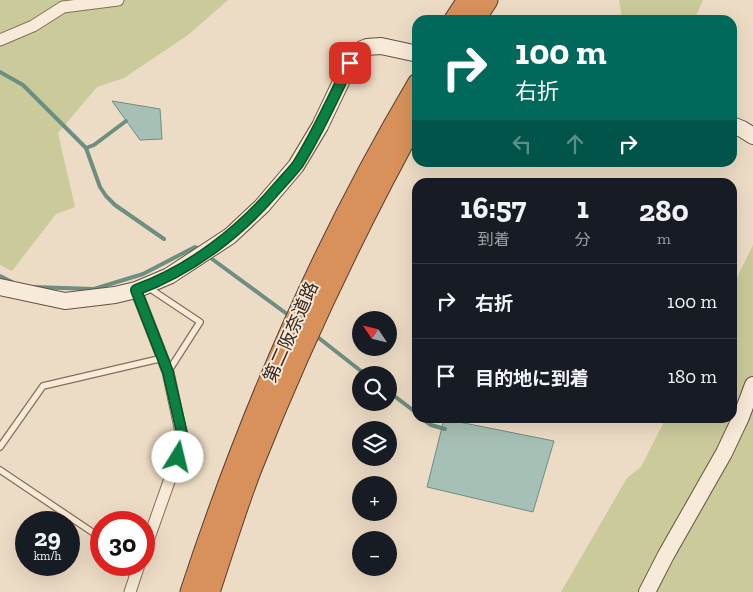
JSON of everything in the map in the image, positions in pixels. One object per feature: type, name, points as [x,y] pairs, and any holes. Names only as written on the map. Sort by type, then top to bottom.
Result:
[{"type":"highway","points":[[458,15],[468,0]]},
{"type":"highway","points":[[477,15],[487,0]]},
{"type":"highway","name":"第二阪奈道路","points":[[191,592],[236,463],[301,308],[370,168],[412,94]]},
{"type":"highway","name":"第二阪奈道路","points":[[209,592],[251,468],[285,385],[349,246],[412,127]]},
{"type":"street","points":[[0,40],[33,26],[63,7],[118,0]]},
{"type":"street","points":[[0,287],[65,301],[115,295],[142,288],[176,272],[230,236],[262,206],[296,166],[320,126],[350,63],[362,50],[367,47],[381,46],[412,53]]},
{"type":"street","points":[[737,127],[753,136]]},
{"type":"street","points":[[142,288],[168,372],[184,442],[155,522]]},
{"type":"street","points":[[647,592],[724,453],[741,417],[753,385]]},
{"type":"street","points":[[130,592],[135,576]]},
{"type":"lane","points":[[142,288],[200,322],[168,372]]},
{"type":"lane","points":[[0,447],[43,386],[163,358]]},
{"type":"lane","points":[[0,470],[90,531]]},
{"type":"green space","points":[[0,0],[228,0],[188,35],[124,78],[97,87],[58,133],[75,207],[56,214],[12,271],[0,265]]},
{"type":"green space","points":[[619,0],[703,0],[696,15],[621,15]]},
{"type":"green space","points":[[753,245],[753,592],[561,592],[627,478],[641,467],[663,423],[737,423],[737,278]]},
{"type":"shaded area","points":[[112,101],[160,109],[162,139],[140,140]]},
{"type":"shaded area","points":[[443,423],[464,423],[554,441],[533,512],[427,487]]},
{"type":"waterway","points":[[0,72],[23,85],[86,148],[100,187],[106,196],[115,205],[164,239]]},
{"type":"waterway","points":[[86,148],[94,145],[126,121]]},
{"type":"waterway","points":[[33,287],[94,289],[143,274],[195,247],[201,251]]},
{"type":"waterway","points":[[208,256],[291,317]]},
{"type":"waterway","points":[[0,276],[12,282]]},
{"type":"waterway","points":[[315,335],[355,366]]},
{"type":"waterway","points":[[397,398],[412,409]]},
{"type":"waterway","points":[[428,423],[445,429]]},
{"type":"route","points":[[178,457],[184,442],[168,372],[136,290],[170,276],[196,260],[230,236],[262,206],[296,166],[320,126],[350,63]]}]
